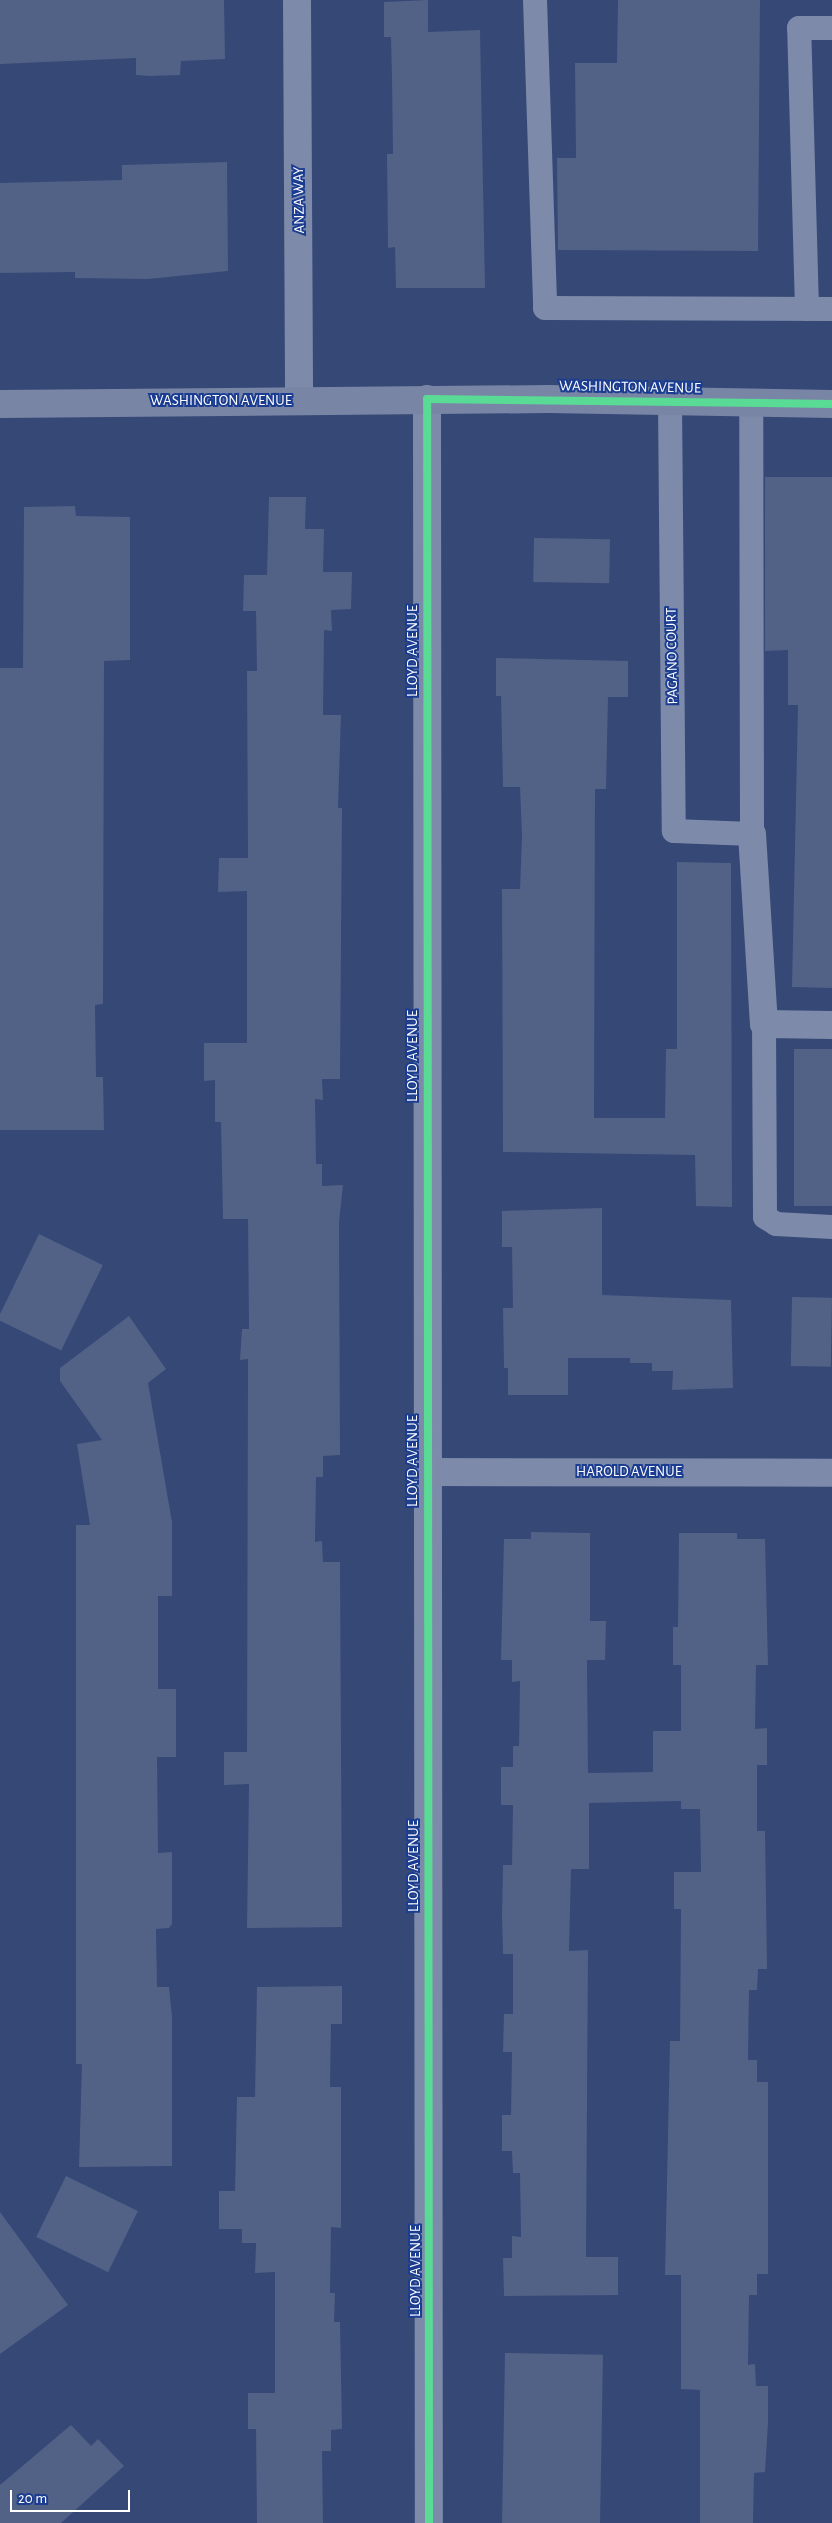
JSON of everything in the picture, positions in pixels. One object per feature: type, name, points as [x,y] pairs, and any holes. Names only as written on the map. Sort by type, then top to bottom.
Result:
[{"type":"main road","name":"WASHINGTON AVENUE","points":[[0,404],[427,399],[832,404]]},
{"type":"street","name":"ANZA WAY","points":[[297,0],[299,401]]},
{"type":"street","name":"LLOYD AVENUE","points":[[427,399],[428,2523]]},
{"type":"street","points":[[752,834],[764,1024],[832,1025]]},
{"type":"street","name":"HAROLD AVENUE","points":[[427,1472],[832,1473]]},
{"type":"lane","points":[[535,0],[545,308],[832,309]]},
{"type":"lane","points":[[807,309],[799,28],[832,28]]},
{"type":"lane","name":"PAGANO COURT","points":[[670,401],[674,832],[752,834]]},
{"type":"lane","points":[[751,404],[752,834]]},
{"type":"lane","points":[[764,1024],[765,1217],[776,1224],[832,1227]]},
{"type":"building","points":[[0,0],[224,0],[225,59],[181,61],[180,75],[150,76],[136,75],[136,58],[0,64]]},
{"type":"building","points":[[428,0],[428,32],[480,30],[485,288],[396,288],[395,247],[388,248],[387,154],[393,154],[392,80],[391,37],[384,37],[384,2]]},
{"type":"building","points":[[618,0],[760,0],[758,251],[558,250],[557,158],[576,158],[575,63],[617,63]]},
{"type":"building","points":[[227,162],[228,271],[148,279],[75,278],[75,272],[0,273],[0,183],[122,180],[122,165]]},
{"type":"building","points":[[765,477],[832,477],[832,988],[792,987],[798,705],[788,705],[788,650],[765,651]]},
{"type":"building","points":[[269,497],[306,497],[305,529],[324,529],[323,572],[352,572],[351,609],[331,610],[332,631],[324,630],[323,715],[341,715],[338,808],[342,808],[340,1079],[322,1079],[323,1100],[315,1099],[316,1164],[322,1164],[322,1186],[343,1185],[339,1222],[340,1455],[323,1456],[323,1477],[316,1477],[315,1542],[322,1541],[323,1562],[340,1562],[342,1927],[247,1928],[249,1784],[224,1785],[224,1752],[247,1752],[248,1359],[240,1360],[242,1329],[249,1329],[248,1219],[223,1219],[221,1122],[215,1122],[215,1080],[204,1081],[204,1043],[247,1043],[247,891],[218,892],[219,858],[248,858],[247,671],[257,671],[256,611],[243,611],[244,575],[267,575]]},
{"type":"building","points":[[75,506],[76,516],[130,517],[130,660],[104,661],[103,1004],[95,1005],[96,1077],[103,1077],[104,1130],[0,1130],[0,668],[23,668],[24,507]]},
{"type":"building","points":[[534,538],[610,539],[609,583],[533,582]]},
{"type":"building","points":[[496,658],[628,661],[628,697],[608,697],[606,789],[595,789],[594,1118],[665,1118],[666,1049],[677,1049],[677,862],[731,863],[732,1207],[696,1206],[695,1155],[503,1152],[502,889],[520,889],[522,836],[520,787],[503,787],[501,696],[496,696]]},
{"type":"building","points":[[794,1049],[832,1049],[832,1206],[794,1206]]},
{"type":"building","points":[[602,1208],[602,1295],[731,1300],[733,1388],[672,1390],[673,1371],[652,1371],[652,1363],[630,1363],[630,1358],[568,1358],[568,1395],[508,1395],[508,1368],[504,1368],[503,1308],[513,1308],[512,1247],[502,1247],[502,1211]]},
{"type":"building","points":[[39,1234],[103,1265],[61,1351],[0,1321],[0,1314]]},
{"type":"building","points":[[792,1297],[832,1298],[831,1367],[791,1366]]},
{"type":"building","points":[[129,1316],[166,1369],[148,1383],[172,1522],[172,1596],[158,1596],[158,1689],[176,1689],[176,1757],[157,1757],[158,1853],[172,1852],[172,1924],[169,1928],[156,1929],[157,1987],[169,1987],[172,2017],[172,2166],[79,2167],[82,2064],[76,2064],[76,1525],[90,1525],[77,1444],[102,1440],[60,1381],[60,1368]]},
{"type":"building","points":[[531,1532],[590,1533],[590,1621],[606,1621],[605,1660],[587,1660],[588,1773],[653,1772],[653,1731],[681,1731],[681,1665],[673,1665],[673,1627],[678,1627],[679,1533],[737,1533],[737,1539],[765,1539],[768,1665],[756,1665],[755,1729],[767,1728],[767,1765],[757,1765],[757,1831],[765,1831],[767,1969],[758,1969],[757,1990],[749,1990],[748,2060],[757,2060],[757,2082],[768,2082],[768,2274],[757,2274],[757,2295],[749,2295],[748,2365],[755,2364],[756,2386],[768,2386],[768,2423],[765,2472],[754,2473],[753,2523],[700,2523],[700,2390],[681,2389],[681,2275],[665,2275],[670,2041],[680,2041],[681,1909],[674,1909],[674,1872],[701,1872],[700,1809],[681,1809],[681,1801],[589,1803],[589,1869],[571,1869],[569,1951],[588,1950],[586,2257],[618,2257],[618,2295],[504,2296],[503,2258],[512,2258],[512,2236],[521,2237],[520,2173],[513,2173],[512,2151],[502,2151],[502,2115],[511,2115],[512,2052],[503,2052],[504,2014],[513,2014],[513,1954],[503,1954],[503,1865],[512,1865],[513,1805],[501,1805],[501,1767],[513,1767],[513,1746],[519,1746],[520,1681],[512,1682],[512,1660],[501,1660],[504,1539],[531,1539]]},
{"type":"building","points":[[342,1986],[342,2024],[331,2024],[330,2087],[341,2087],[341,2228],[331,2227],[330,2293],[335,2293],[334,2322],[340,2322],[342,2429],[331,2430],[331,2451],[322,2451],[323,2523],[257,2523],[256,2429],[248,2429],[248,2393],[275,2393],[275,2272],[255,2273],[256,2243],[242,2243],[242,2229],[219,2229],[219,2191],[235,2191],[237,2097],[255,2097],[257,1987]]},
{"type":"building","points":[[66,2176],[138,2211],[108,2272],[36,2237]]},
{"type":"building","points":[[0,2212],[68,2305],[0,2354]]},
{"type":"building","points":[[505,2353],[603,2355],[600,2523],[502,2523]]},
{"type":"building","points":[[71,2425],[91,2446],[98,2439],[124,2466],[61,2523],[0,2523],[0,2485]]},
{"type":"cycle path","points":[[429,2523],[427,399],[832,404]]}]
